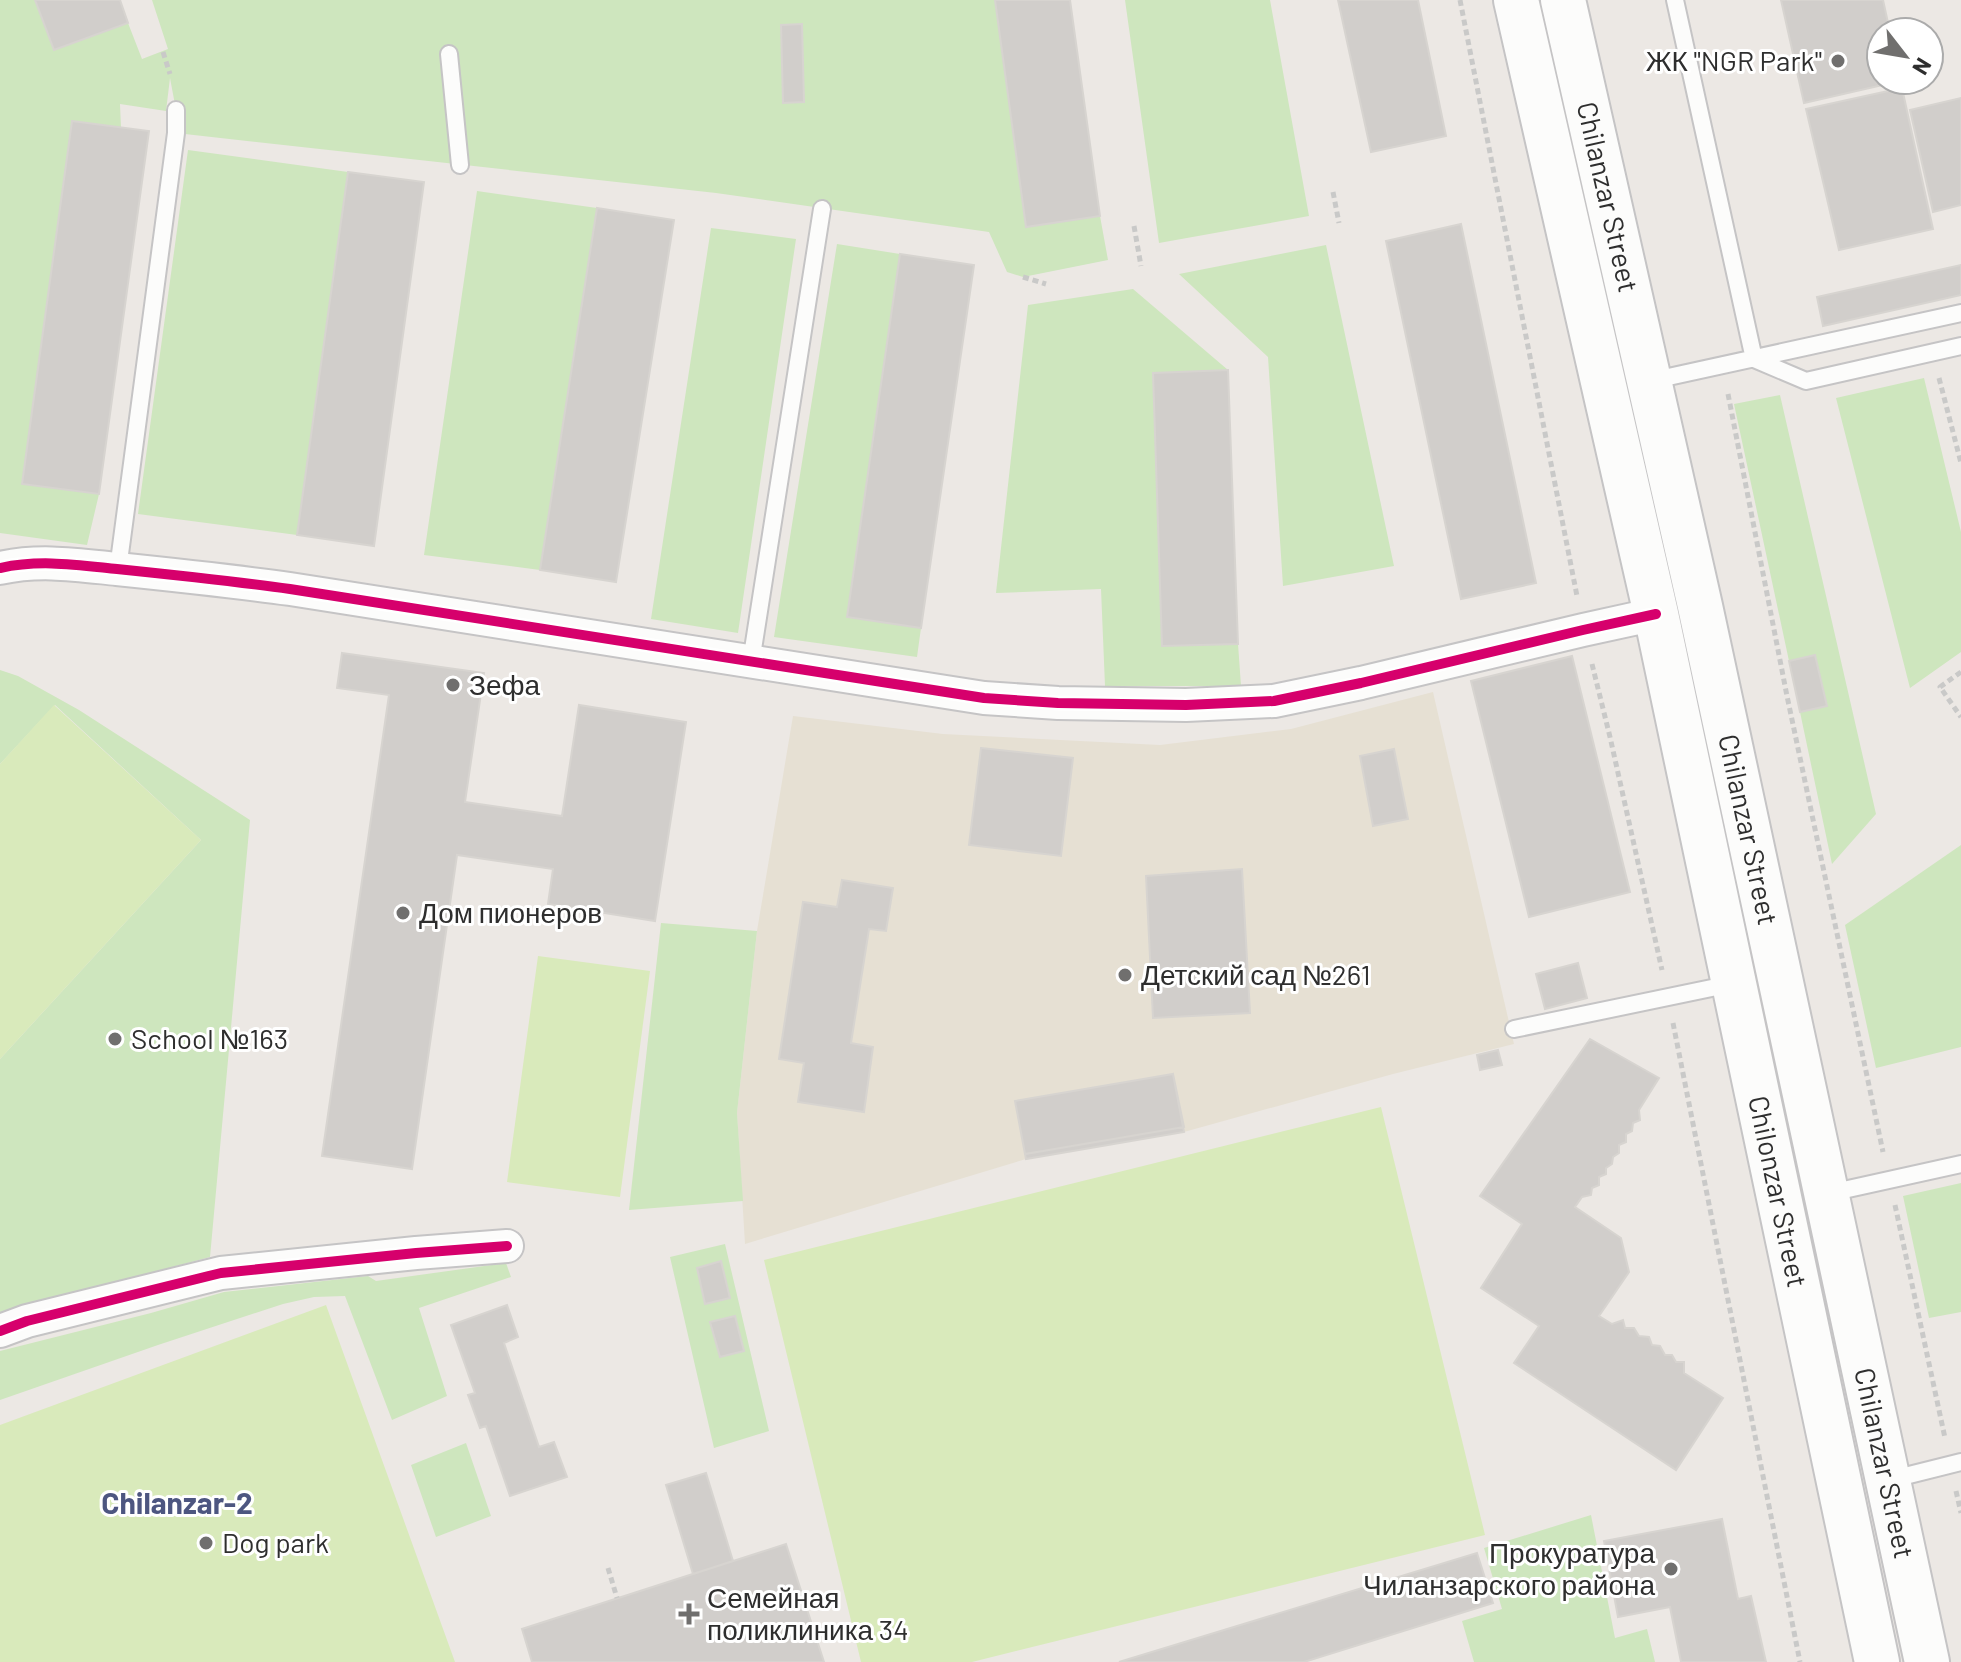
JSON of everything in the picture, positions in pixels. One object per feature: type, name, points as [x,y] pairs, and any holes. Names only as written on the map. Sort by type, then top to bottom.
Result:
[{"type":"main road","name":"Chilanzar Street","points":[[1516,0],[1628,386],[1700,606],[1927,1662]]},
{"type":"main road","name":"Chilanzar Street","points":[[1563,0],[1628,386],[1656,614],[1734,984]]},
{"type":"main road","points":[[1656,614],[1700,606]]},
{"type":"main road","name":"Chilonzar Street","points":[[1734,984],[1877,1662]]},
{"type":"street","points":[[0,568],[47,562],[176,574],[290,589],[984,698],[1070,703],[1231,705],[1274,701],[1656,614]]},
{"type":"street","points":[[0,1331],[27,1321],[221,1273],[507,1246]]},
{"type":"lane","points":[[1675,0],[1754,359]]},
{"type":"lane","points":[[449,54],[460,165]]},
{"type":"lane","points":[[118,569],[176,133],[176,110]]},
{"type":"lane","points":[[751,662],[822,209]]},
{"type":"lane","points":[[1628,386],[1961,313]]},
{"type":"lane","points":[[1754,359],[1806,381],[1961,346]]},
{"type":"lane","points":[[1514,1029],[1734,984]]},
{"type":"lane","points":[[1827,1194],[1961,1164]]},
{"type":"lane","points":[[1888,1480],[1956,1463]]},
{"type":"path","points":[[1460,0],[1583,630],[1668,999],[1800,1662]]},
{"type":"path","points":[[163,52],[170,74]]},
{"type":"path","points":[[1333,192],[1339,223]]},
{"type":"path","points":[[1134,226],[1141,266]]},
{"type":"path","points":[[1023,277],[1046,284]]},
{"type":"path","points":[[1933,352],[1961,463]]},
{"type":"path","points":[[1722,366],[1799,755],[1889,1179],[1956,1463],[1961,1513]]},
{"type":"path","points":[[1961,672],[1940,687],[1961,717]]},
{"type":"path","points":[[608,1568],[617,1598]]},
{"type":"shaded area","name":"Детский сад №261","points":[[1433,692],[1514,1044],[1184,1132],[1173,1074],[1016,1101],[1026,1159],[745,1244],[737,1113],[757,931],[793,716],[943,734],[1160,745],[1291,729]]},
{"type":"green space","points":[[0,0],[35,0],[54,50],[128,23],[142,59],[168,49],[152,0],[995,0],[1027,227],[1100,216],[1108,260],[1023,277],[1007,272],[989,232],[716,193],[176,133],[176,110],[170,78],[166,111],[120,104],[121,128],[72,121],[22,484],[99,494],[87,545],[0,533]]},
{"type":"green space","points":[[1125,0],[1270,0],[1309,216],[1159,243]]},
{"type":"green space","points":[[188,150],[348,172],[297,535],[138,514]]},
{"type":"green space","points":[[477,191],[597,208],[540,570],[424,555]]},
{"type":"green space","points":[[711,228],[796,239],[738,633],[651,619]]},
{"type":"green space","points":[[837,244],[900,254],[847,617],[921,628],[917,657],[774,637]]},
{"type":"green space","points":[[1326,245],[1394,566],[1283,586],[1268,357],[1179,274]]},
{"type":"green space","points":[[1133,289],[1228,370],[1153,373],[1162,645],[1238,644],[1241,686],[1105,686],[1101,589],[996,593],[1028,305]]},
{"type":"green space","points":[[1924,378],[1961,532],[1961,652],[1910,688],[1836,398]]},
{"type":"green space","points":[[1780,395],[1876,814],[1832,864],[1800,712],[1826,706],[1815,656],[1789,661],[1734,404]]},
{"type":"green space","name":"School №163","points":[[0,670],[18,676],[79,710],[250,820],[210,1257],[0,1313],[0,1059],[201,840],[55,705],[0,764]]},
{"type":"green space","points":[[54,705],[201,840],[0,1059],[0,764]]},
{"type":"green space","points":[[1961,845],[1961,1047],[1876,1068],[1845,925]]},
{"type":"green space","points":[[661,923],[757,931],[737,1113],[743,1201],[629,1210]]},
{"type":"green space","points":[[538,956],[650,971],[620,1197],[507,1182]]},
{"type":"green space","points":[[1381,1107],[1485,1535],[972,1662],[861,1662],[764,1260]]},
{"type":"green space","points":[[1961,1183],[1961,1312],[1929,1318],[1903,1196]]},
{"type":"green space","points":[[725,1244],[769,1431],[714,1448],[670,1257]]},
{"type":"green space","points":[[506,1263],[511,1277],[419,1308],[447,1396],[392,1420],[345,1296],[314,1297],[283,1304],[0,1400],[0,1351],[224,1292],[368,1276],[376,1281]]},
{"type":"green space","name":"Dog park","points":[[326,1305],[455,1662],[0,1662],[0,1425]]},
{"type":"green space","points":[[466,1443],[491,1516],[436,1537],[411,1465]]},
{"type":"green space","points":[[1591,1515],[1615,1638],[1647,1629],[1655,1662],[1474,1662],[1462,1621],[1502,1609],[1484,1548]]},
{"type":"building","points":[[35,0],[120,0],[128,23],[54,50]]},
{"type":"building","points":[[995,0],[1070,0],[1100,216],[1026,227]]},
{"type":"building","points":[[1338,0],[1418,0],[1446,136],[1371,152]]},
{"type":"building","name":"ЖК \"NGR Park\"","points":[[1781,0],[1883,0],[1886,16],[1865,16],[1865,89],[1804,103]]},
{"type":"building","points":[[802,24],[804,102],[783,103],[781,25]]},
{"type":"building","points":[[1865,96],[1904,96],[1933,229],[1839,250],[1806,109]]},
{"type":"building","points":[[1961,98],[1961,205],[1933,212],[1910,110]]},
{"type":"building","points":[[72,121],[149,131],[99,494],[22,484]]},
{"type":"building","points":[[348,172],[424,182],[374,546],[297,535]]},
{"type":"building","points":[[597,208],[674,220],[616,582],[540,570]]},
{"type":"building","points":[[1461,224],[1536,583],[1461,599],[1386,241]]},
{"type":"building","points":[[900,254],[974,265],[921,628],[847,617]]},
{"type":"building","points":[[1961,265],[1961,295],[1823,326],[1817,297]]},
{"type":"building","points":[[1228,370],[1238,644],[1162,646],[1153,373]]},
{"type":"building","name":"Дом пионеров","points":[[342,653],[484,673],[465,802],[562,816],[579,705],[686,722],[655,921],[548,904],[553,869],[457,855],[412,1169],[322,1156],[389,695],[337,688]]},
{"type":"building","points":[[1815,655],[1827,706],[1800,712],[1789,661]]},
{"type":"building","points":[[1572,656],[1630,892],[1529,917],[1471,681]]},
{"type":"building","points":[[981,748],[1073,758],[1061,856],[969,845]]},
{"type":"building","points":[[1394,749],[1408,819],[1373,826],[1360,756]]},
{"type":"building","points":[[1242,869],[1250,1013],[1153,1018],[1146,876]]},
{"type":"building","points":[[842,880],[893,888],[886,931],[869,929],[851,1043],[873,1047],[864,1112],[798,1102],[804,1063],[779,1059],[803,902],[837,907]]},
{"type":"building","points":[[1578,963],[1587,998],[1545,1009],[1536,974]]},
{"type":"building","points":[[1590,1039],[1659,1078],[1639,1110],[1640,1120],[1633,1123],[1632,1131],[1626,1134],[1626,1142],[1619,1145],[1619,1153],[1606,1168],[1606,1174],[1599,1177],[1599,1185],[1592,1188],[1591,1195],[1582,1197],[1575,1207],[1621,1238],[1629,1272],[1599,1316],[1612,1324],[1623,1320],[1625,1328],[1634,1328],[1639,1336],[1649,1337],[1652,1345],[1660,1346],[1665,1355],[1672,1355],[1676,1362],[1684,1362],[1684,1373],[1723,1398],[1676,1470],[1514,1363],[1539,1326],[1481,1288],[1522,1224],[1480,1196]]},
{"type":"building","points":[[1498,1050],[1502,1065],[1480,1070],[1477,1055]]},
{"type":"building","points":[[1173,1074],[1184,1127],[1025,1154],[1015,1101]]},
{"type":"building","points":[[1173,1074],[1184,1132],[1026,1159],[1015,1101]]},
{"type":"building","points":[[721,1261],[730,1298],[705,1304],[697,1268]]},
{"type":"building","points":[[507,1305],[518,1337],[504,1343],[539,1447],[554,1442],[567,1477],[510,1496],[486,1426],[480,1428],[468,1395],[475,1393],[451,1325]]},
{"type":"building","points":[[735,1316],[744,1351],[720,1357],[710,1322]]},
{"type":"building","points":[[706,1473],[733,1561],[693,1574],[666,1485]]},
{"type":"building","name":"Прокуратура Чиланзарского района","points":[[1722,1519],[1738,1599],[1751,1596],[1766,1662],[1681,1662],[1670,1607],[1618,1617],[1604,1541]]},
{"type":"building","name":"Семейная поликлиника 34","points":[[786,1544],[824,1662],[532,1662],[522,1629]]},
{"type":"building","points":[[1477,1553],[1493,1603],[1304,1662],[1119,1662]]},
{"type":"cycle path","points":[[0,568],[59,564],[247,583],[984,698],[1058,703],[1186,705],[1274,701],[1656,614]]},
{"type":"cycle path","points":[[0,1331],[27,1321],[221,1273],[507,1246]]},
{"type":"place","name":"ЖК \"NGR Park\"","points":[[1838,61]]},
{"type":"place","name":"Зефа","points":[[453,685]]},
{"type":"place","name":"Дом пионеров","points":[[403,913]]},
{"type":"place","name":"Детский сад №261","points":[[1125,975]]},
{"type":"place","name":"School №163","points":[[115,1039]]},
{"type":"place","name":"Dog park","points":[[206,1543]]},
{"type":"place","name":"Прокуратура Чиланзарского района","points":[[1671,1569]]},
{"type":"place","name":"Семейная поликлиника 34","points":[[689,1614]]},
{"type":"district","name":"Chilanzar-2","points":[[177,1504]]}]
